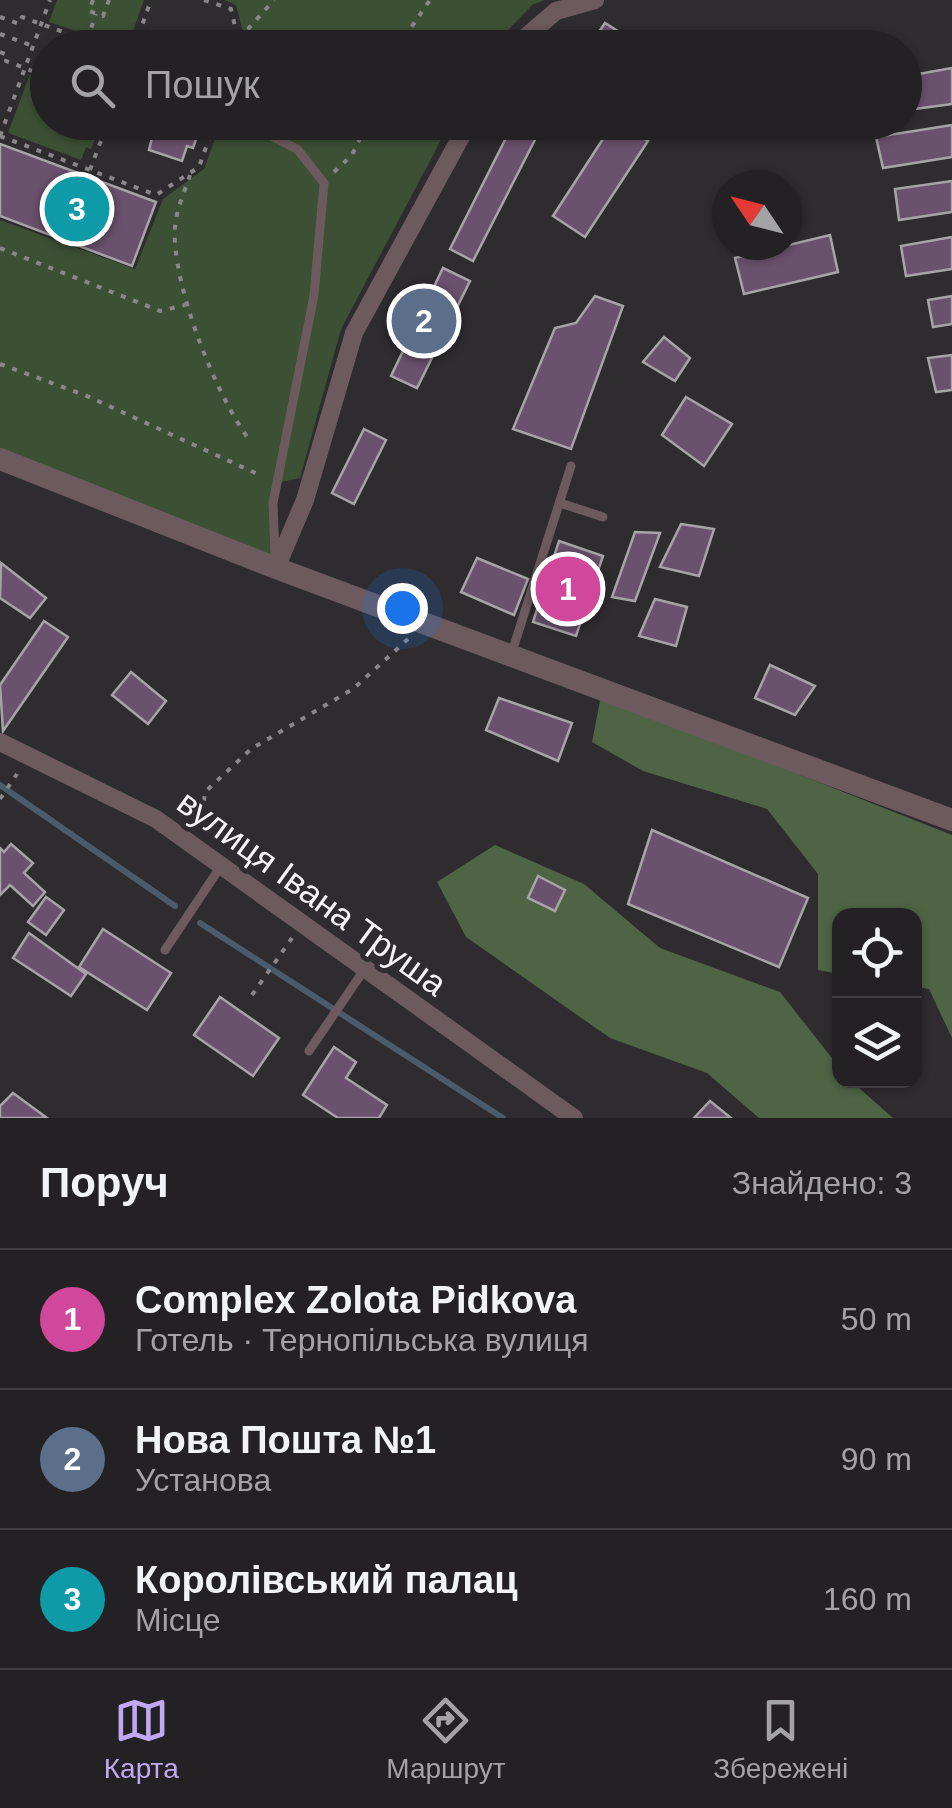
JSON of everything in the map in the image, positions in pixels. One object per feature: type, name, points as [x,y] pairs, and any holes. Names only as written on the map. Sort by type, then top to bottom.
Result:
[{"type":"street","points":[[534,30],[556,11],[595,0]]},
{"type":"street","points":[[276,568],[305,500],[354,333],[458,140]]},
{"type":"street","points":[[0,459],[276,568],[952,820]]},
{"type":"street","name":"вулиця Івана Труша","points":[[0,742],[156,819],[300,926],[574,1118]]},
{"type":"lane","points":[[276,568],[276,482],[314,296],[324,182],[297,150],[278,140]]},
{"type":"lane","points":[[512,655],[572,466]]},
{"type":"lane","points":[[560,502],[603,517]]},
{"type":"lane","points":[[166,950],[221,866]]},
{"type":"lane","points":[[310,1051],[364,970]]},
{"type":"path","points":[[39,30],[50,0]]},
{"type":"path","points":[[93,0],[89,11],[103,16],[109,0]]},
{"type":"path","points":[[140,30],[151,0]]},
{"type":"path","points":[[204,0],[231,9]]},
{"type":"path","points":[[234,0],[231,9],[237,30]]},
{"type":"path","points":[[247,30],[274,0]]},
{"type":"path","points":[[409,30],[430,0]]},
{"type":"path","points":[[90,30],[96,14]]},
{"type":"path","points":[[0,17],[19,24],[22,18],[58,30]]},
{"type":"path","points":[[0,34],[30,45]]},
{"type":"path","points":[[0,52],[8,55],[6,61],[30,70]]},
{"type":"path","points":[[30,56],[0,136],[156,195],[199,167],[209,140]]},
{"type":"path","points":[[90,170],[101,140]]},
{"type":"path","points":[[324,182],[352,155],[359,140]]},
{"type":"path","points":[[190,175],[175,226],[186,305],[235,421],[251,442]]},
{"type":"path","points":[[0,248],[160,311],[186,305]]},
{"type":"path","points":[[0,364],[87,396],[276,482]]},
{"type":"path","points":[[200,830],[206,792],[250,748],[353,689],[408,639]]},
{"type":"path","points":[[2,797],[10,786]]},
{"type":"path","points":[[252,996],[300,926]]},
{"type":"green space","points":[[57,0],[144,0],[133,30],[73,30],[49,22]]},
{"type":"green space","points":[[224,0],[545,0],[532,5],[508,30],[242,30],[236,5]]},
{"type":"green space","points":[[30,74],[30,140],[94,140],[91,149],[86,147],[81,160],[8,133]]},
{"type":"green space","points":[[215,140],[441,140],[341,329],[300,478],[276,483],[276,568],[0,459],[0,220],[135,269],[163,199],[204,169]]},
{"type":"green space","points":[[601,696],[952,835],[952,1038],[929,989],[922,988],[922,908],[832,908],[832,973],[818,970],[818,874],[767,809],[643,771],[592,742]]},
{"type":"green space","points":[[495,845],[584,884],[660,948],[780,992],[832,1058],[832,1088],[859,1088],[893,1118],[759,1118],[707,1073],[610,1038],[466,937],[437,882]]},
{"type":"building","points":[[952,68],[952,104],[922,108],[922,73]]},
{"type":"building","points":[[952,125],[952,157],[883,168],[877,140],[922,140],[922,130]]},
{"type":"building","points":[[152,140],[196,140],[193,148],[187,146],[182,161],[149,150]]},
{"type":"building","points":[[505,140],[535,140],[473,261],[450,249]]},
{"type":"building","points":[[602,140],[648,141],[585,237],[553,216]]},
{"type":"building","points":[[0,144],[156,202],[132,266],[0,216]]},
{"type":"building","points":[[952,181],[952,212],[899,220],[895,189]]},
{"type":"building","points":[[830,235],[838,272],[744,294],[736,260],[802,260],[802,242]]},
{"type":"building","points":[[952,237],[952,269],[906,276],[901,246]]},
{"type":"building","points":[[443,268],[470,281],[417,388],[391,376]]},
{"type":"building","points":[[595,296],[623,306],[571,449],[513,429],[555,328],[576,323]]},
{"type":"building","points":[[952,296],[952,324],[933,327],[928,300]]},
{"type":"building","points":[[664,337],[690,358],[675,381],[643,362]]},
{"type":"building","points":[[952,355],[952,390],[936,392],[928,358]]},
{"type":"building","points":[[686,397],[732,424],[704,466],[662,435]]},
{"type":"building","points":[[364,429],[386,440],[354,504],[332,493]]},
{"type":"building","points":[[681,524],[714,529],[699,576],[660,567]]},
{"type":"building","points":[[635,532],[660,533],[635,601],[612,597]]},
{"type":"building","points":[[559,541],[603,556],[576,636],[533,622]]},
{"type":"building","points":[[477,558],[528,579],[514,615],[461,592]]},
{"type":"building","points":[[1,563],[46,598],[30,618],[0,598]]},
{"type":"building","points":[[655,599],[687,607],[676,646],[639,636]]},
{"type":"building","points":[[44,621],[68,637],[3,731],[0,685]]},
{"type":"building","points":[[770,665],[815,686],[795,715],[755,698]]},
{"type":"building","points":[[131,672],[166,701],[148,724],[112,695]]},
{"type":"building","points":[[499,698],[572,723],[558,761],[486,730]]},
{"type":"building","points":[[652,830],[808,898],[779,967],[628,904]]},
{"type":"building","points":[[11,844],[33,863],[24,873],[45,892],[33,906],[10,885],[0,895],[0,848],[4,852]]},
{"type":"building","points":[[538,876],[565,890],[555,911],[528,898]]},
{"type":"building","points":[[46,897],[64,910],[46,935],[28,922]]},
{"type":"building","points":[[103,929],[171,973],[147,1010],[79,967]]},
{"type":"building","points":[[29,933],[86,974],[71,996],[13,958]]},
{"type":"building","points":[[220,997],[279,1038],[253,1076],[194,1035]]},
{"type":"building","points":[[334,1047],[356,1062],[346,1078],[387,1105],[379,1118],[338,1118],[303,1095]]},
{"type":"building","points":[[13,1093],[47,1118],[0,1118],[0,1106]]},
{"type":"building","points":[[710,1101],[731,1118],[694,1118]]},
{"type":"waterway","points":[[0,785],[175,906]]},
{"type":"waterway","points":[[200,923],[503,1118]]},
{"type":"place","name":"Королівський палац","points":[[77,209]]},
{"type":"place","name":"Нова Пошта №1","points":[[424,321]]},
{"type":"place","name":"Complex Zolota Pidkova","points":[[568,589]]}]
